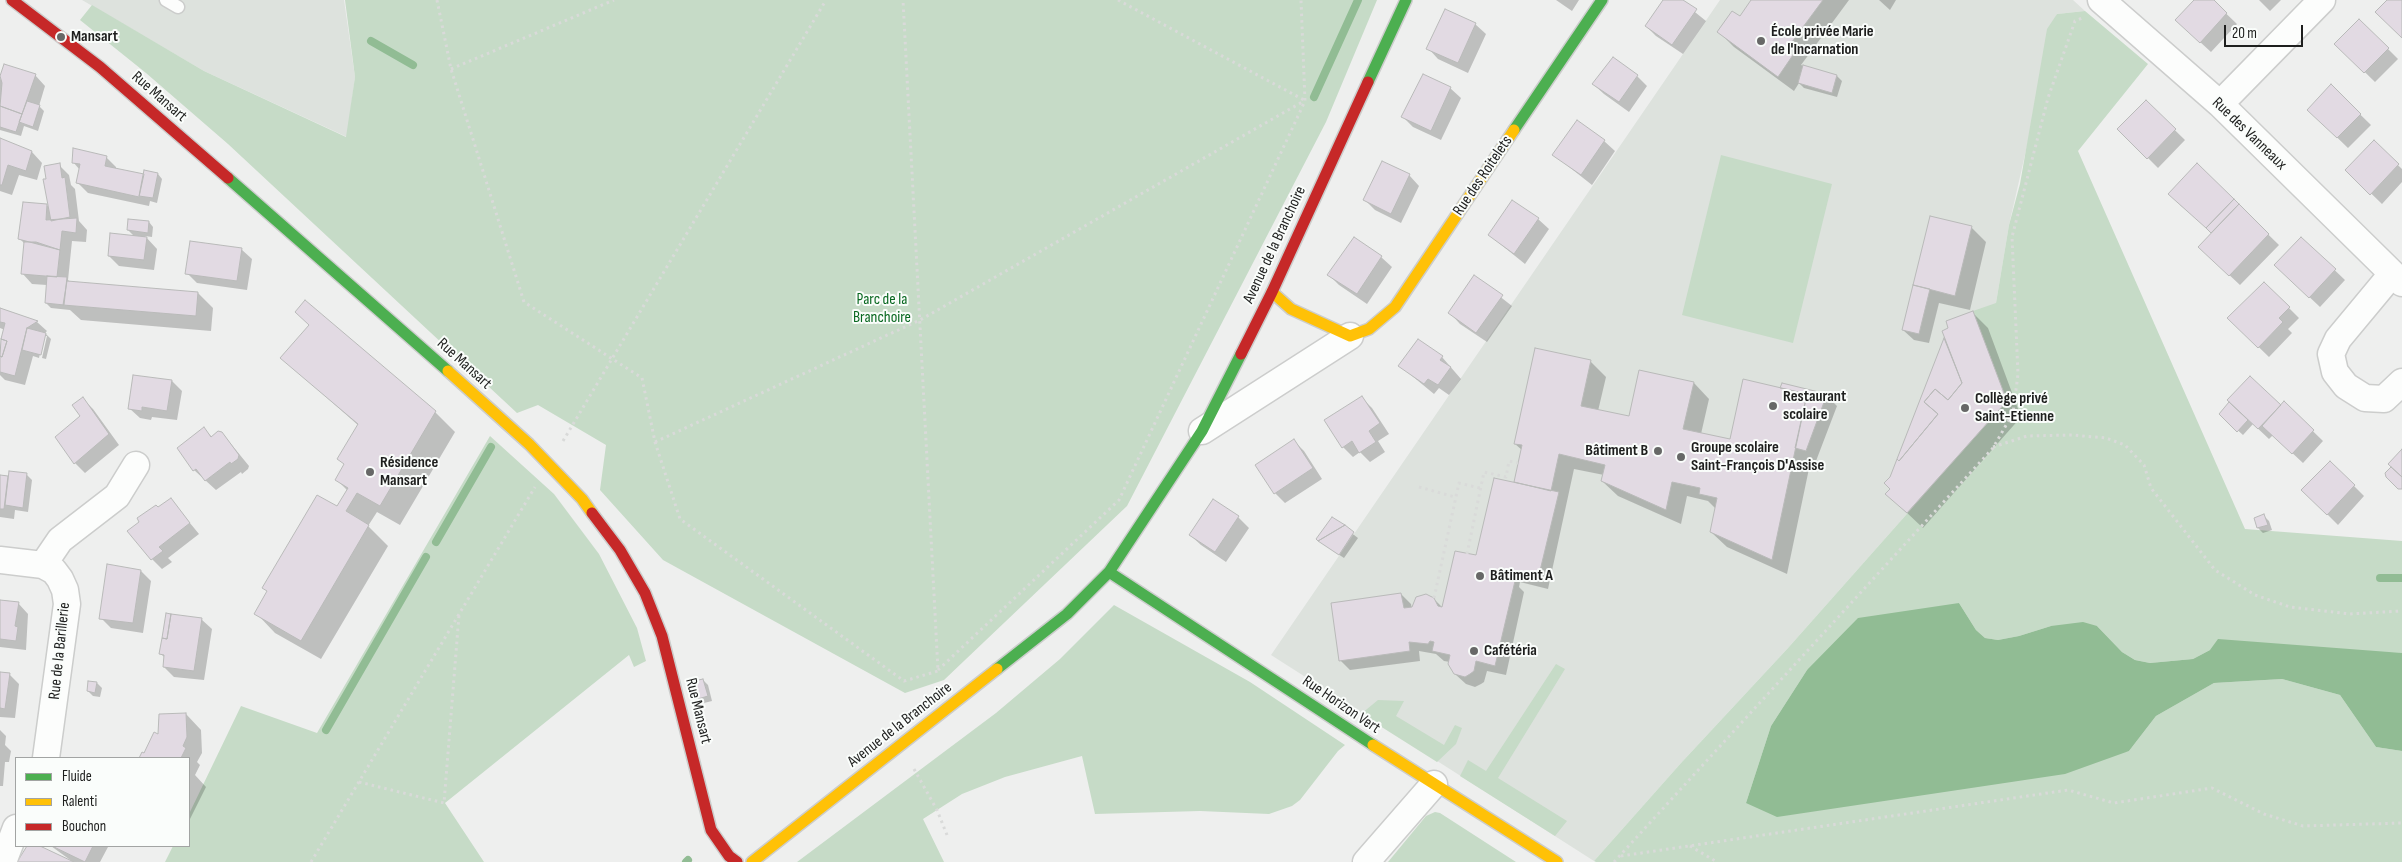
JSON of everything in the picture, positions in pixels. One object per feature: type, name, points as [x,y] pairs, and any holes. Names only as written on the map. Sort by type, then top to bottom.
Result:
[{"type":"street","name":"Rue Mansart","points":[[12,0],[100,67],[374,305],[550,464],[582,500],[620,550],[645,593],[662,636],[711,830],[729,856],[736,862]]},
{"type":"street","name":"Avenue de la Branchoire","points":[[752,862],[1067,614],[1109,572],[1202,431],[1272,292],[1406,0]]},
{"type":"street","name":"Rue des Roitelets","points":[[1202,431],[1350,336],[1369,329],[1395,306],[1602,0]]},
{"type":"street","points":[[2220,104],[2322,0]]},
{"type":"street","name":"Rue des Vanneaux","points":[[2104,3],[2220,104],[2397,279],[2338,339],[2331,354],[2335,372],[2346,386],[2365,398],[2384,399],[2402,382]]},
{"type":"street","points":[[1272,292],[1291,309],[1350,336]]},
{"type":"street","points":[[0,560],[43,565],[60,540],[117,496],[136,465]]},
{"type":"street","name":"Rue de la Barillerie","points":[[43,565],[54,571],[60,579],[67,604],[46,757]]},
{"type":"street","name":"Rue Horizon Vert","points":[[1109,572],[1557,862]]},
{"type":"street","points":[[1366,862],[1434,784]]},
{"type":"street","points":[[3,862],[15,831]]},
{"type":"lane","points":[[166,0],[178,7]]},
{"type":"path","points":[[437,0],[452,69],[524,302],[642,378],[655,442],[680,519],[904,681],[938,671],[1119,500],[1305,101],[1302,0]]},
{"type":"path","points":[[452,69],[614,0]]},
{"type":"path","points":[[311,862],[826,0]]},
{"type":"path","points":[[903,0],[938,671]]},
{"type":"path","points":[[1118,0],[1305,101]]},
{"type":"path","points":[[1614,862],[1621,856],[1640,831],[1993,448],[2013,413],[2018,374],[2012,237],[2048,98],[2075,21],[2104,3]]},
{"type":"path","points":[[655,442],[920,320],[1305,101]]},
{"type":"path","points":[[1993,448],[2027,436],[2106,438],[2125,445],[2144,465],[2151,488],[2215,570],[2255,596],[2290,607],[2340,613],[2402,611]]},
{"type":"path","points":[[1467,554],[1484,472],[1506,477],[1509,461],[1518,463]]},
{"type":"path","points":[[1434,598],[1458,483],[1480,488]]},
{"type":"path","points":[[1419,487],[1456,497]]},
{"type":"path","points":[[359,782],[444,804],[459,614]]},
{"type":"path","points":[[911,764],[937,810],[947,835]]},
{"type":"path","points":[[1621,856],[2068,790],[2114,804],[2212,788],[2264,814],[2303,826],[2402,824]]},
{"type":"path","points":[[1689,846],[1717,862]]},
{"type":"shaded area","points":[[82,0],[344,0],[355,77],[347,137],[204,71]]},
{"type":"shaded area","name":"Groupe scolaire Saint-François D'Assise","points":[[1720,0],[2073,0],[2085,11],[2057,14],[2009,225],[1996,303],[2007,401],[1788,648],[1681,763],[1594,861],[1271,655]]},
{"type":"shaded area","points":[[1959,603],[1976,630],[1985,638],[1998,640],[2051,626],[2083,622],[2097,626],[2122,652],[2135,660],[2150,663],[2193,659],[2210,650],[2218,639],[2402,653],[2402,751],[2376,747],[2340,695],[2282,679],[2214,683],[2156,716],[2129,751],[2065,774],[1777,817],[1746,803],[1771,726],[1807,670],[1858,618]]},
{"type":"green space","name":"Parc de la Branchoire","points":[[345,0],[1377,0],[1326,122],[1127,506],[944,680],[905,693],[663,560],[600,490],[606,445],[538,405],[517,413],[228,144],[146,73],[80,20],[92,5],[204,71],[346,137],[355,77]]},
{"type":"green space","points":[[2085,11],[2148,64],[2078,151],[2245,529],[2402,541],[2402,653],[2210,650],[2193,659],[2150,663],[2135,660],[2122,652],[2097,626],[2051,626],[1998,640],[1985,638],[1976,630],[1959,603],[1807,670],[1771,726],[1746,803],[2129,751],[2156,716],[2214,683],[2282,679],[2340,695],[2376,747],[2402,751],[2402,862],[1594,861],[1681,763],[1788,648],[2007,401],[1973,311],[1996,303],[2009,225],[2020,184],[2047,29],[2057,14]]},
{"type":"green space","points":[[1721,155],[1832,184],[1793,343],[1682,315]]},
{"type":"green space","points":[[490,436],[554,494],[599,554],[637,628],[646,661],[634,667],[629,655],[445,803],[484,862],[165,862],[172,847],[190,847],[190,812],[241,706],[317,733]]},
{"type":"green space","points":[[1114,605],[1250,682],[1345,745],[1338,751],[1300,800],[1292,806],[1269,814],[1200,811],[1095,814],[1082,756],[1005,777],[962,794],[923,819],[944,862],[797,862],[996,713],[1060,659]]},
{"type":"green space","points":[[1556,664],[1565,669],[1498,778],[1567,821],[1555,836],[1460,776],[1468,760],[1486,771]]},
{"type":"green space","points":[[1378,700],[1404,701],[1396,716],[1444,745],[1455,725],[1462,728],[1456,744],[1437,762],[1361,714]]},
{"type":"green space","points":[[1435,812],[1440,813],[1516,862],[1388,862],[1426,816]]},
{"type":"building","points":[[1663,0],[1683,0],[1697,9],[1672,45],[1645,26]]},
{"type":"building","name":"École privée Marie de l'Incarnation","points":[[1751,0],[1823,0],[1786,50],[1793,55],[1778,77],[1717,32],[1732,11],[1740,16]]},
{"type":"building","points":[[2194,0],[2214,0],[2227,13],[2200,43],[2175,20]]},
{"type":"building","points":[[2387,0],[2402,0],[2402,38],[2375,12]]},
{"type":"building","points":[[1445,9],[1476,23],[1458,63],[1426,49]]},
{"type":"building","points":[[2359,19],[2389,48],[2364,73],[2334,44]]},
{"type":"building","points":[[1613,57],[1638,75],[1619,102],[1592,84]]},
{"type":"building","points":[[4,64],[36,74],[22,114],[0,106],[2,83],[0,76]]},
{"type":"building","points":[[1803,65],[1837,75],[1832,93],[1798,83]]},
{"type":"building","points":[[1423,74],[1451,87],[1431,131],[1401,117]]},
{"type":"building","points":[[2331,84],[2361,114],[2337,138],[2307,110]]},
{"type":"building","points":[[2146,100],[2176,129],[2147,159],[2117,129]]},
{"type":"building","points":[[27,101],[40,105],[33,127],[19,122]]},
{"type":"building","points":[[0,106],[22,114],[16,132],[0,127]]},
{"type":"building","points":[[1577,120],[1605,140],[1581,175],[1552,155]]},
{"type":"building","points":[[0,138],[32,151],[26,171],[8,165],[2,185],[0,185]]},
{"type":"building","points":[[2374,140],[2399,164],[2370,195],[2345,170]]},
{"type":"building","points":[[73,148],[107,156],[105,166],[144,174],[139,197],[76,183],[80,164],[72,163]]},
{"type":"building","points":[[1382,161],[1410,174],[1391,214],[1363,200]]},
{"type":"building","points":[[60,163],[62,178],[65,177],[70,217],[51,221],[43,179],[46,179],[44,166]]},
{"type":"building","points":[[2197,163],[2234,199],[2206,228],[2168,194]]},
{"type":"building","points":[[144,170],[158,173],[153,198],[139,196]]},
{"type":"building","points":[[2234,199],[2239,204],[2211,233],[2206,228]]},
{"type":"building","points":[[1512,200],[1539,218],[1514,254],[1488,235]]},
{"type":"building","points":[[23,202],[47,204],[46,220],[77,218],[76,233],[62,231],[60,250],[18,239]]},
{"type":"building","points":[[2239,204],[2269,234],[2229,276],[2198,247]]},
{"type":"building","points":[[1930,216],[1972,226],[1955,296],[1913,285]]},
{"type":"building","points":[[128,219],[149,221],[148,233],[127,230]]},
{"type":"building","points":[[110,233],[147,237],[144,260],[108,256]]},
{"type":"building","points":[[1354,237],[1382,256],[1357,294],[1327,275]]},
{"type":"building","points":[[2301,237],[2336,269],[2309,298],[2274,265]]},
{"type":"building","points":[[190,241],[242,248],[237,281],[185,274]]},
{"type":"building","points":[[24,242],[36,242],[60,250],[57,277],[21,274]]},
{"type":"building","points":[[1474,275],[1503,295],[1476,333],[1448,313]]},
{"type":"building","points":[[47,276],[67,277],[64,305],[45,303]]},
{"type":"building","points":[[67,281],[198,292],[196,316],[63,305]]},
{"type":"building","points":[[2264,282],[2290,307],[2279,318],[2283,322],[2258,348],[2227,318]]},
{"type":"building","points":[[1913,285],[1930,289],[1919,334],[1902,330]]},
{"type":"building","name":"Résidence Mansart","points":[[305,300],[436,411],[380,506],[357,493],[346,511],[369,525],[301,641],[254,614],[267,591],[262,588],[317,495],[337,506],[348,488],[335,480],[344,464],[337,459],[358,424],[280,358],[309,325],[295,312]]},
{"type":"building","points":[[0,308],[38,321],[27,328],[15,376],[0,372],[0,356],[2,357],[7,341],[1,339],[5,323],[0,322]]},
{"type":"building","name":"Collège privé Saint-Etienne","points":[[1973,311],[2007,401],[1907,513],[1885,494],[1890,489],[1884,483],[1890,477],[1897,459],[1899,461],[1938,414],[1924,402],[1935,389],[1948,400],[1962,383],[1942,331],[1948,328],[1946,321]]},
{"type":"building","points":[[27,328],[46,333],[41,355],[22,350]]},
{"type":"building","points":[[1944,338],[1962,383],[1948,400],[1935,389],[1924,402],[1938,414],[1899,461],[1897,459]]},
{"type":"building","points":[[1,339],[7,341],[2,357],[0,356]]},
{"type":"building","points":[[1418,339],[1443,356],[1440,360],[1451,367],[1438,385],[1428,379],[1424,384],[1398,366]]},
{"type":"building","name":"Bâtiment B","points":[[1535,348],[1591,360],[1581,406],[1629,416],[1639,370],[1694,382],[1683,429],[1730,439],[1743,379],[1807,394],[1772,560],[1710,532],[1717,498],[1699,494],[1700,488],[1672,482],[1666,510],[1601,481],[1605,465],[1559,454],[1551,491],[1514,482],[1522,445],[1514,444]]},
{"type":"building","points":[[133,375],[172,380],[167,411],[142,407],[142,411],[128,409]]},
{"type":"building","points":[[2250,376],[2281,405],[2258,429],[2227,400]]},
{"type":"building","points":[[1782,383],[1827,394],[1806,451],[1795,448],[1807,394],[1780,388]]},
{"type":"building","points":[[1362,396],[1380,423],[1369,431],[1376,442],[1359,453],[1352,441],[1342,448],[1324,420]]},
{"type":"building","points":[[83,397],[109,434],[74,464],[55,437],[80,416],[72,405]]},
{"type":"building","points":[[2284,401],[2314,430],[2292,454],[2262,426]]},
{"type":"building","points":[[2229,402],[2248,420],[2237,432],[2219,414]]},
{"type":"building","points":[[204,427],[211,437],[218,431],[222,432],[239,455],[238,459],[231,464],[230,462],[205,481],[196,469],[193,471],[177,448]]},
{"type":"building","points":[[1294,439],[1313,468],[1274,494],[1255,465]]},
{"type":"building","points":[[2402,449],[2402,477],[2388,464]]},
{"type":"building","points":[[2330,461],[2355,485],[2327,515],[2301,490]]},
{"type":"building","points":[[2391,467],[2402,477],[2402,489],[2398,489],[2386,477],[2385,473]]},
{"type":"building","points":[[9,471],[27,473],[23,508],[5,505]]},
{"type":"building","points":[[0,475],[8,476],[4,509],[0,509]]},
{"type":"building","name":"Bâtiment A","points":[[1494,478],[1559,492],[1538,579],[1510,572],[1509,580],[1515,581],[1495,666],[1476,661],[1474,671],[1465,677],[1454,674],[1448,664],[1450,655],[1432,651],[1434,642],[1430,641],[1428,644],[1409,642],[1410,651],[1339,661],[1331,603],[1401,593],[1404,608],[1412,607],[1416,597],[1426,594],[1434,598],[1438,606],[1442,607],[1455,551],[1476,555]]},
{"type":"building","points":[[171,498],[190,523],[159,547],[163,551],[151,560],[127,531],[139,522],[137,518],[156,505],[158,507]]},
{"type":"building","points":[[1213,499],[1239,516],[1215,552],[1189,535]]},
{"type":"building","points":[[2264,514],[2268,525],[2257,528],[2254,518]]},
{"type":"building","points":[[1332,517],[1345,525],[1318,541],[1316,539]]},
{"type":"building","points":[[1345,525],[1354,532],[1339,555],[1318,541]]},
{"type":"building","points":[[107,564],[141,570],[133,623],[99,619]]},
{"type":"building","points":[[0,600],[19,602],[15,626],[18,627],[16,641],[0,639]]},
{"type":"building","points":[[166,613],[171,614],[167,639],[162,638]]},
{"type":"building","points":[[171,614],[202,618],[194,671],[163,667],[164,655],[159,654],[162,638],[167,639]]},
{"type":"building","points":[[0,672],[10,673],[5,709],[0,708]]},
{"type":"building","points":[[703,679],[708,696],[698,699],[694,681]]},
{"type":"building","points":[[88,681],[97,682],[95,693],[87,691]]},
{"type":"building","points":[[186,713],[187,737],[183,746],[186,748],[182,757],[140,757],[142,752],[144,753],[154,732],[158,734],[159,714]]},
{"type":"building","points":[[26,847],[42,847],[74,862],[17,862]]},
{"type":"building","points":[[54,847],[92,847],[85,862]]},
{"type":"waterway","points":[[1314,97],[1358,0]]},
{"type":"waterway","points":[[371,41],[413,65]]},
{"type":"waterway","points":[[436,542],[491,447]]},
{"type":"waterway","points":[[326,730],[426,557]]},
{"type":"waterway","points":[[2380,578],[2402,578]]},
{"type":"traffic: fast","points":[[1368,82],[1406,0]]},
{"type":"traffic: fast","points":[[1514,130],[1602,0]]},
{"type":"traffic: fast","points":[[228,178],[448,371]]},
{"type":"traffic: fast","points":[[997,669],[1067,614],[1109,572],[1202,431],[1241,354]]},
{"type":"traffic: fast","points":[[1109,572],[1373,745]]},
{"type":"traffic: slow","points":[[1272,292],[1291,309],[1350,336],[1369,329],[1395,307],[1514,130]]},
{"type":"traffic: slow","points":[[448,371],[529,444],[582,499],[592,513]]},
{"type":"traffic: slow","points":[[752,862],[997,669]]},
{"type":"traffic: slow","points":[[1373,745],[1557,862]]},
{"type":"traffic: jam","points":[[12,0],[100,67],[228,178]]},
{"type":"traffic: jam","points":[[1241,354],[1272,292],[1368,82]]},
{"type":"traffic: jam","points":[[592,513],[620,550],[645,593],[662,636],[711,830],[729,856],[737,862]]},
{"type":"place","name":"Mansart","points":[[61,37]]},
{"type":"place","name":"École privée Marie de l'Incarnation","points":[[1761,41]]},
{"type":"place","name":"Restaurant scolaire","points":[[1773,406]]},
{"type":"place","name":"Collège privé Saint-Etienne","points":[[1965,408]]},
{"type":"place","name":"Bâtiment B","points":[[1658,451]]},
{"type":"place","name":"Groupe scolaire Saint-François D'Assise","points":[[1681,457]]},
{"type":"place","name":"Résidence Mansart","points":[[370,472]]},
{"type":"place","name":"Bâtiment A","points":[[1480,576]]},
{"type":"place","name":"Cafétéria","points":[[1474,651]]}]
